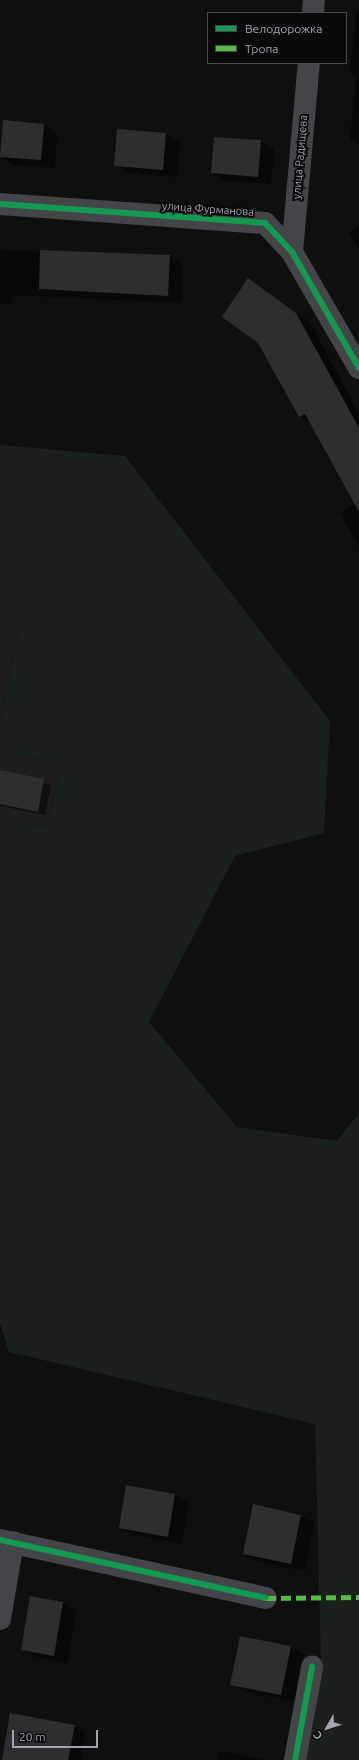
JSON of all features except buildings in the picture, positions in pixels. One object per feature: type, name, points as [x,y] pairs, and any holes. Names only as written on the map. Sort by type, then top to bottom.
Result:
[{"type":"street","points":[[313,12],[314,0]]},
{"type":"street","name":"улица Радищева","points":[[292,252],[309,64]]},
{"type":"street","name":"улица Фурманова","points":[[0,204],[266,222],[292,252],[359,368]]},
{"type":"street","points":[[0,1619],[7,1541],[266,1598]]},
{"type":"street","points":[[295,1760],[312,1667]]},
{"type":"shaded area","points":[[0,445],[125,456],[330,721],[324,833],[235,856],[149,1022],[237,1127],[337,1141],[359,1113],[359,1760],[304,1760],[321,1666],[315,1424],[9,1352],[0,1323],[0,818],[47,827],[61,763],[0,751],[0,722],[19,629],[0,625]]},
{"type":"shaded area","points":[[0,625],[19,628],[0,722]]},
{"type":"shaded area","points":[[0,751],[61,763],[47,827],[0,818]]},
{"type":"marked path","points":[[266,1598],[359,1597]]},
{"type":"cycle path","points":[[0,204],[265,223],[292,252],[359,368]]},
{"type":"cycle path","points":[[0,1540],[266,1598]]},
{"type":"cycle path","points":[[295,1760],[312,1667]]}]
